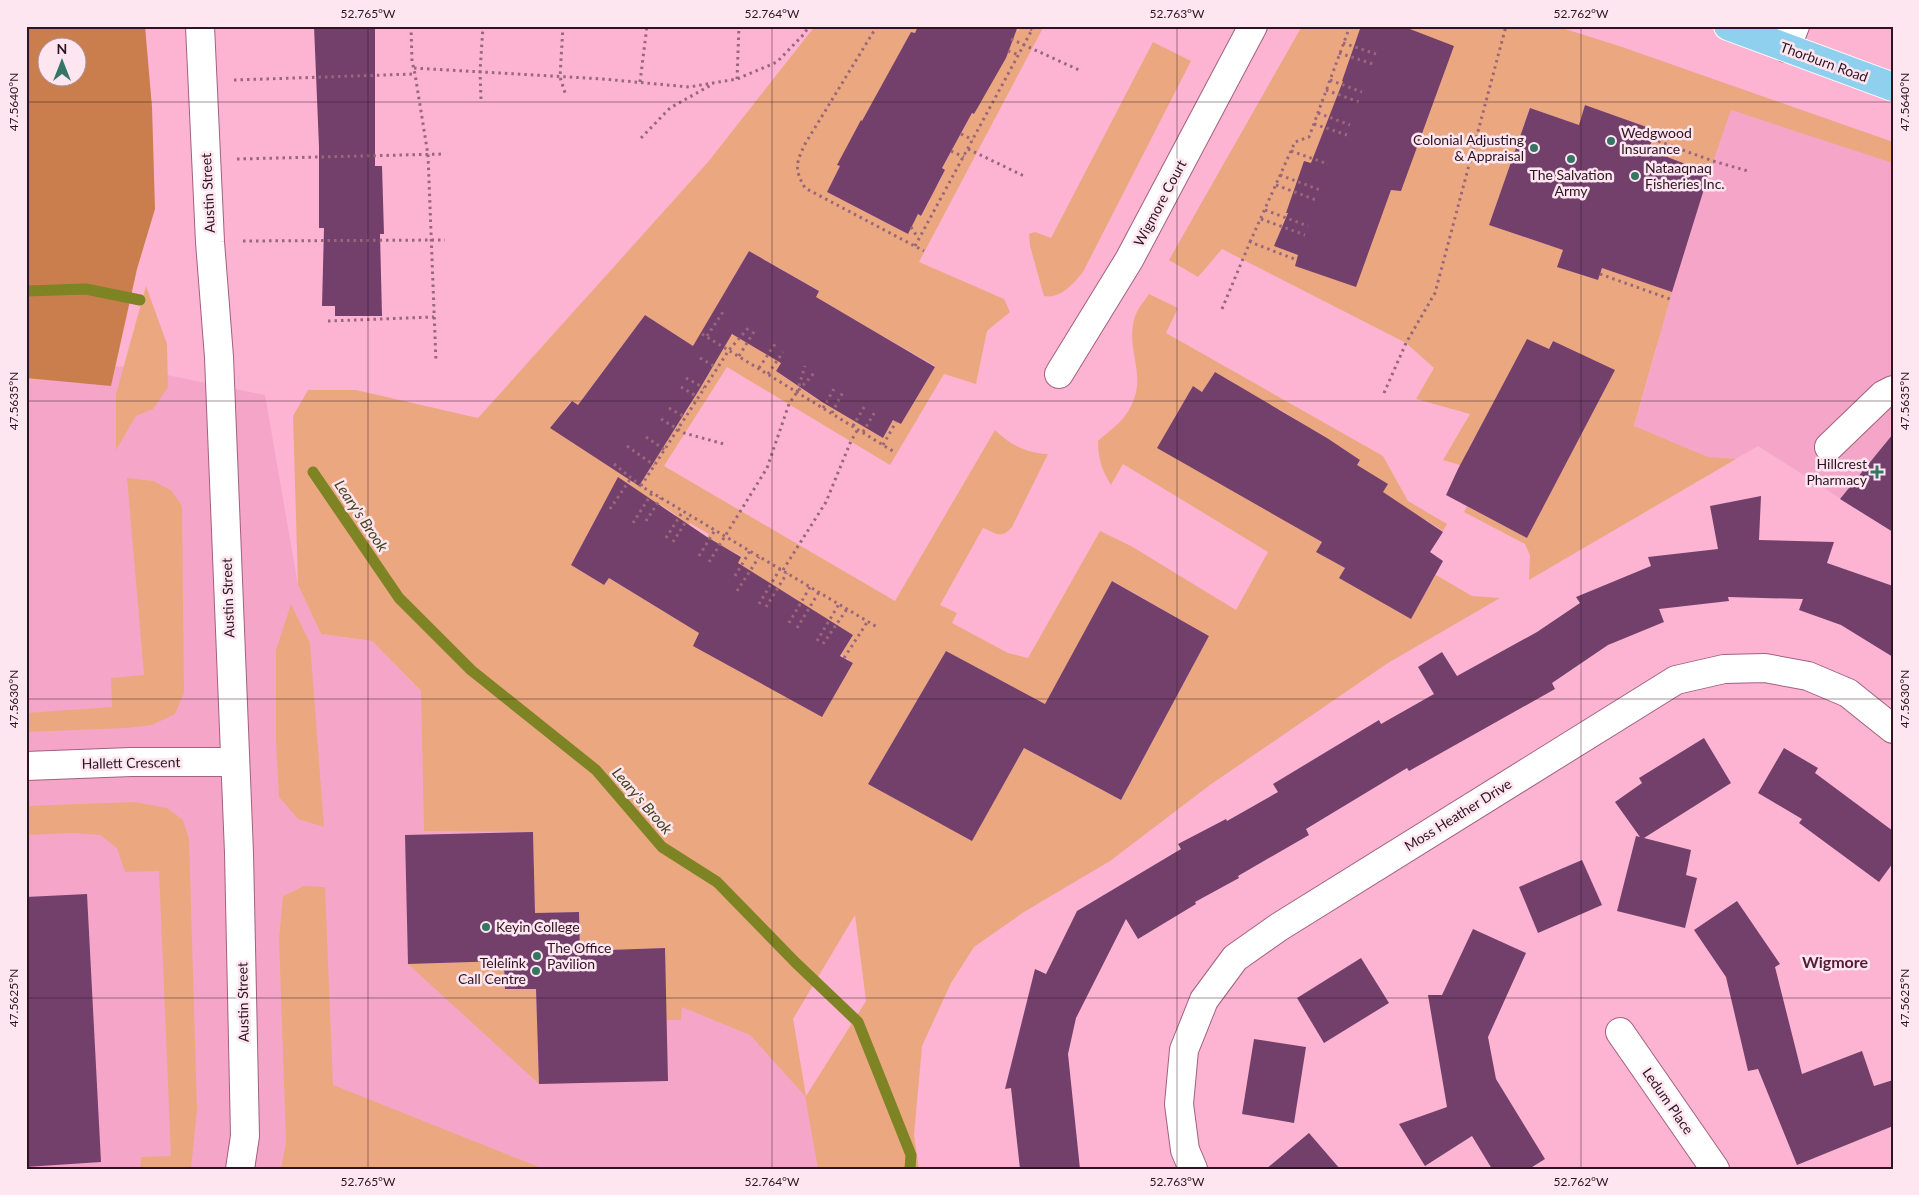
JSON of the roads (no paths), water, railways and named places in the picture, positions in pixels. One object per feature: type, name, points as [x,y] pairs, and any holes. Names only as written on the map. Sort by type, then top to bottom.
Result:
[{"type":"main road","name":"Thorburn Road","points":[[1728,26],[1791,37],[1893,87]]},
{"type":"street","name":"Austin Street","points":[[200,26],[210,242],[219,357],[239,853],[246,1136],[240,1169]]},
{"type":"street","name":"Wigmore Court","points":[[1059,374],[1130,260],[1253,26]]},
{"type":"street","points":[[1829,447],[1883,395],[1893,390]]},
{"type":"street","name":"Moss Heather Drive","points":[[1193,1169],[1185,1150],[1179,1104],[1184,1050],[1204,1000],[1236,958],[1279,927],[1676,680],[1724,669],[1766,668],[1808,676],[1848,694],[1893,729]]},
{"type":"street","name":"Hallett Crescent","points":[[26,766],[131,762],[235,762]]},
{"type":"street","name":"Ledum Place","points":[[1620,1032],[1715,1169]]},
{"type":"waterway","name":"Leary's Brook","points":[[26,291],[86,289],[140,300]]},
{"type":"waterway","name":"Leary's Brook","points":[[313,472],[399,598],[471,670],[596,770],[662,847],[717,882],[795,962],[858,1022],[911,1155],[910,1169]]},
{"type":"place","name":"Wedgwood Insurance","points":[[1611,141]]},
{"type":"place","name":"Colonial Adjusting & Appraisal","points":[[1534,148]]},
{"type":"place","name":"The Salvation Army","points":[[1571,159]]},
{"type":"place","name":"Nataaqnaq Fisheries Inc.","points":[[1635,176]]},
{"type":"place","name":"Hillcrest Pharmacy","points":[[1877,472]]},
{"type":"place","name":"Keyin College","points":[[486,927]]},
{"type":"place","name":"The Office Pavilion","points":[[537,956]]},
{"type":"place","name":"Telelink Call Centre","points":[[536,971]]},
{"type":"district","name":"Wigmore","points":[[1835,962]]}]
